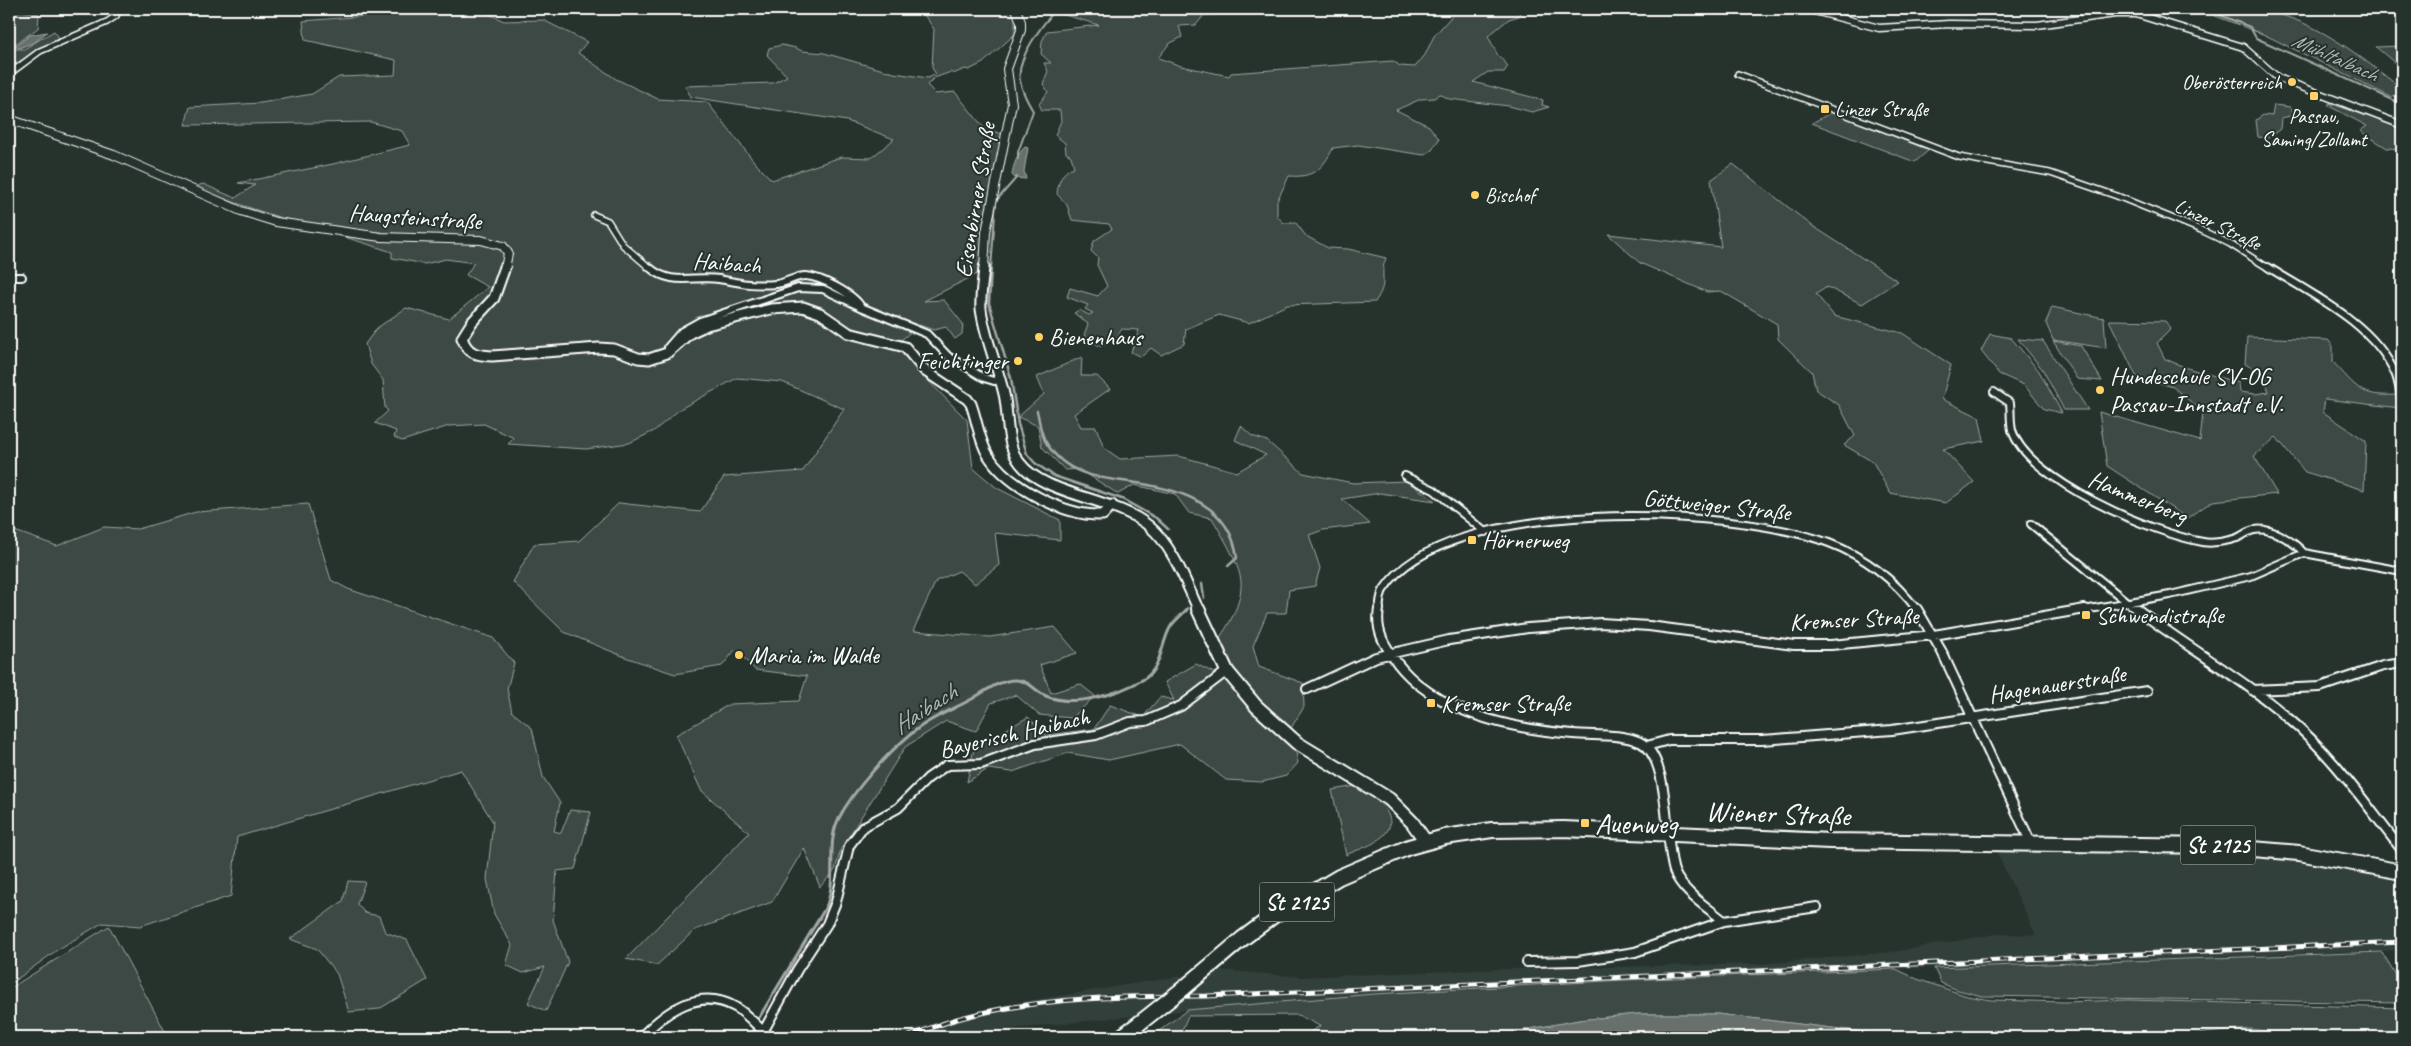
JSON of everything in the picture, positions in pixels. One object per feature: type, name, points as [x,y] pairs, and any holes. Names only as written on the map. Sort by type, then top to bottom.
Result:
[{"type":"main road","name":"Eisenbirner Straße","points":[[1016,9],[1021,22],[1021,30],[1007,69],[1012,104],[986,232],[981,306],[985,336],[994,357],[1006,404],[1009,440],[1020,464],[1049,484],[1112,505],[1138,518],[1158,534],[1185,579],[1227,671],[1256,706],[1280,729],[1315,755],[1390,799],[1412,822],[1426,842]]},
{"type":"main road","name":"Haugsteinstraße","points":[[9,119],[114,155],[241,211],[276,222],[381,237],[471,239],[503,246],[508,253],[500,288],[493,299],[467,327],[462,338],[466,350],[476,355],[492,356],[608,348],[649,359],[661,356],[690,333],[716,323],[771,309],[793,307],[811,309],[849,333],[904,347],[925,371],[967,399],[973,409],[984,444],[994,462],[1039,498],[1054,506],[1092,516],[1104,515],[1112,505]]},
{"type":"main road","name":"Wiener Straße","points":[[1121,1037],[1272,916],[1368,864],[1447,836],[1493,829],[1540,827],[1669,836],[1854,842],[2198,844],[2266,849],[2328,857],[2402,872]]},
{"type":"street","points":[[9,74],[40,51],[107,22],[116,16],[119,9]]},
{"type":"street","points":[[1807,9],[1879,28],[1949,24],[2037,25],[2115,14],[2136,14],[2243,47],[2254,54],[2260,65],[2271,74],[2310,92],[2402,125]]},
{"type":"street","name":"Linzer Straße","points":[[1738,74],[1959,157],[2050,173],[2117,196],[2201,230],[2230,244],[2341,313],[2355,324],[2389,361],[2396,374],[2402,403]]},
{"type":"street","name":"Haibach","points":[[594,215],[608,221],[623,245],[654,273],[665,278],[718,279],[754,286],[779,284],[794,278],[811,277],[847,292],[857,299],[861,306],[885,319],[927,334],[954,360],[984,378],[994,381],[1000,380]]},
{"type":"street","points":[[9,277],[22,277]]},
{"type":"street","points":[[673,348],[668,347],[687,327],[710,317],[798,288],[823,289],[861,306]]},
{"type":"street","name":"Hammerberg","points":[[1994,392],[2010,403],[2012,430],[2031,459],[2073,490],[2115,512],[2160,531],[2205,543],[2237,538],[2254,530],[2268,532],[2293,542],[2304,553],[2402,571]]},
{"type":"street","points":[[1404,476],[1434,490],[1485,532]]},
{"type":"street","name":"Göttweiger Straße","points":[[1647,746],[1634,739],[1545,731],[1509,725],[1450,704],[1419,685],[1391,654],[1381,638],[1376,622],[1378,600],[1389,577],[1410,559],[1437,545],[1485,532],[1562,520],[1646,516],[1722,521],[1796,533],[1847,551],[1876,568],[1910,600],[1934,635],[2031,843]]},
{"type":"street","points":[[2031,524],[2127,602],[2189,648],[2251,690],[2300,728],[2331,762],[2402,850]]},
{"type":"street","points":[[1934,635],[2170,595],[2251,576],[2304,553]]},
{"type":"street","name":"Kremser Straße","points":[[1308,690],[1376,657],[1503,631],[1582,624],[1650,626],[1804,646],[1934,635]]},
{"type":"street","points":[[2251,690],[2291,690],[2329,685],[2390,663],[2402,663]]},
{"type":"street","name":"Bayerisch Haibach","points":[[641,1037],[654,1022],[673,1008],[691,1001],[708,1000],[735,1007],[764,1032],[797,970],[827,924],[836,902],[849,846],[863,827],[898,808],[928,778],[947,765],[981,764],[1035,744],[1096,735],[1130,722],[1153,718],[1180,706],[1227,671]]},
{"type":"street","name":"Hagenauerstraße","points":[[1973,718],[2147,690]]},
{"type":"street","points":[[1724,921],[1682,886],[1674,870],[1656,764],[1647,746],[1669,740],[1762,740],[1892,730],[1973,718]]},
{"type":"street","points":[[1527,962],[1578,961],[1635,952],[1724,921],[1817,907]]},
{"type":"shaded area","points":[[371,9],[478,9],[504,21],[543,20],[587,42],[578,53],[616,79],[658,99],[707,102],[756,164],[772,180],[841,157],[871,158],[894,139],[847,121],[691,97],[685,86],[773,83],[787,76],[767,55],[769,48],[782,45],[802,51],[824,53],[894,73],[928,78],[936,74],[932,68],[934,29],[920,9],[1012,9],[1015,13],[1015,34],[983,63],[969,70],[965,69],[953,74],[951,72],[934,78],[927,85],[936,94],[955,92],[984,128],[1002,134],[983,231],[979,273],[924,301],[944,300],[963,324],[962,334],[955,339],[946,327],[934,330],[919,325],[894,346],[967,420],[973,468],[997,488],[1060,520],[1060,540],[995,533],[999,565],[975,584],[959,571],[936,581],[913,631],[990,637],[1055,627],[1077,653],[1040,665],[1051,693],[1080,684],[1095,696],[1072,718],[1039,715],[1016,695],[991,703],[976,731],[946,721],[905,747],[841,849],[835,870],[820,887],[804,848],[772,902],[695,930],[657,965],[626,959],[749,833],[701,790],[676,735],[730,704],[799,701],[807,676],[755,670],[736,649],[722,666],[675,674],[625,657],[564,632],[513,582],[534,544],[579,541],[619,503],[700,512],[724,477],[803,471],[844,409],[782,382],[737,378],[680,409],[654,431],[629,443],[586,449],[508,444],[514,438],[484,424],[449,426],[402,441],[394,437],[396,431],[375,423],[388,411],[385,408],[383,380],[371,364],[365,344],[377,328],[406,308],[449,319],[488,287],[466,275],[474,263],[446,259],[425,264],[392,258],[392,252],[268,214],[194,187],[203,184],[235,198],[255,185],[238,183],[333,164],[410,145],[402,131],[371,122],[185,125],[190,107],[261,103],[312,94],[339,77],[395,75],[396,60],[305,40],[303,21],[365,16]]},
{"type":"shaded area","points":[[1052,9],[1222,9],[1215,15],[1204,15],[1196,25],[1179,26],[1182,37],[1169,44],[1158,58],[1181,66],[1229,76],[1231,73],[1393,61],[1400,66],[1415,67],[1425,55],[1434,36],[1457,10],[1538,9],[1520,12],[1519,16],[1509,19],[1488,36],[1497,54],[1508,66],[1504,72],[1488,72],[1473,82],[1543,100],[1542,105],[1549,107],[1532,112],[1509,106],[1449,99],[1440,94],[1434,98],[1421,99],[1396,110],[1429,126],[1439,139],[1432,150],[1424,155],[1358,145],[1333,148],[1325,162],[1316,171],[1311,174],[1289,176],[1277,201],[1277,216],[1284,223],[1296,223],[1306,236],[1328,248],[1348,249],[1386,258],[1382,289],[1375,302],[1287,305],[1249,323],[1219,315],[1186,329],[1184,344],[1161,355],[1151,348],[1141,357],[1131,352],[1139,330],[1122,329],[1115,339],[1099,346],[1084,335],[1088,324],[1074,313],[1079,310],[1089,315],[1093,313],[1085,309],[1088,305],[1067,297],[1070,288],[1098,296],[1107,286],[1097,265],[1098,258],[1091,251],[1094,241],[1112,229],[1109,224],[1072,220],[1067,205],[1057,194],[1061,178],[1066,171],[1074,167],[1071,156],[1066,153],[1065,143],[1055,135],[1061,121],[1060,110],[1042,110],[1039,104],[1048,92],[1043,84],[1048,71],[1044,63],[1051,63],[1041,54],[1042,41],[1047,31],[1099,25],[1058,13]]},
{"type":"shaded area","points":[[2197,9],[2251,9],[2294,19],[2332,38],[2350,50],[2402,89],[2402,92],[2391,97],[2265,35]]},
{"type":"shaded area","points":[[21,11],[39,14],[38,28],[14,45],[16,49],[24,49],[54,31],[61,40],[9,67],[9,15]]},
{"type":"shaded area","points":[[47,32],[35,42],[19,48],[15,46],[30,35]]},
{"type":"shaded area","points":[[2402,46],[2402,69],[2376,47]]},
{"type":"shaded area","points":[[2329,103],[2402,128],[2402,149],[2387,148],[2360,131],[2367,126],[2329,106]]},
{"type":"shaded area","points":[[2274,105],[2290,107],[2295,115],[2281,118],[2280,129],[2268,138],[2258,137],[2256,120],[2263,115],[2272,116]]},
{"type":"shaded area","points":[[1832,112],[1929,150],[1915,162],[1812,123]]},
{"type":"shaded area","points":[[1025,147],[1028,148],[1024,171],[1026,179],[1015,178],[1012,175],[1015,163],[1020,152]]},
{"type":"shaded area","points":[[1733,164],[1811,225],[1898,281],[1862,304],[1827,287],[1816,294],[1834,316],[1902,333],[1951,365],[1942,399],[1979,417],[1984,441],[1943,449],[1974,482],[1946,503],[1890,493],[1873,462],[1844,445],[1855,436],[1839,405],[1816,390],[1812,372],[1778,339],[1777,324],[1721,291],[1707,292],[1640,263],[1608,234],[1721,247],[1711,180]]},
{"type":"shaded area","points":[[2052,307],[2104,318],[2106,348],[2053,340],[2046,323]]},
{"type":"shaded area","points":[[2109,320],[2165,321],[2171,329],[2157,343],[2165,359],[2187,368],[2239,383],[2240,392],[2255,394],[2269,392],[2263,374],[2245,364],[2247,337],[2328,340],[2333,346],[2333,362],[2360,389],[2374,394],[2397,395],[2400,408],[2325,399],[2323,412],[2366,441],[2364,490],[2305,472],[2276,437],[2254,456],[2277,494],[2213,501],[2187,518],[2107,466],[2099,412],[2200,441],[2203,412],[2173,387],[2136,376]]},
{"type":"shaded area","points":[[1990,334],[2011,338],[2039,371],[2062,413],[2044,409],[2024,385],[1999,374],[1981,351]]},
{"type":"shaded area","points":[[2018,339],[2043,341],[2088,410],[2064,410],[2043,370]]},
{"type":"shaded area","points":[[2053,341],[2081,346],[2102,381],[2077,379]]},
{"type":"shaded area","points":[[1082,357],[1081,376],[1097,376],[1110,389],[1074,414],[1081,427],[1096,427],[1104,448],[1120,459],[1179,456],[1237,472],[1266,455],[1235,440],[1241,426],[1252,436],[1267,441],[1303,473],[1353,483],[1407,481],[1435,501],[1380,493],[1342,499],[1370,524],[1323,530],[1309,535],[1320,568],[1315,586],[1289,590],[1286,613],[1267,613],[1253,646],[1259,667],[1303,683],[1304,707],[1291,728],[1298,763],[1286,776],[1262,782],[1226,780],[1180,744],[1109,760],[1068,753],[1012,772],[988,769],[967,782],[974,748],[1028,717],[1046,735],[1094,729],[1110,705],[1143,717],[1160,697],[1174,700],[1165,682],[1196,664],[1216,674],[1232,673],[1218,640],[1230,622],[1236,608],[1240,594],[1241,579],[1231,551],[1212,518],[1189,513],[1175,494],[1134,485],[1118,494],[1079,469],[1065,470],[1042,447],[1038,426],[1018,417],[1044,394],[1037,377]]},
{"type":"shaded area","points":[[308,504],[331,580],[348,589],[493,638],[514,663],[507,689],[512,712],[532,728],[543,777],[560,803],[554,831],[561,833],[570,810],[591,812],[575,869],[557,871],[553,920],[568,962],[546,1011],[528,1003],[545,967],[523,973],[506,965],[512,945],[494,914],[487,879],[493,822],[461,770],[237,837],[231,896],[140,926],[102,923],[57,950],[9,985],[9,529],[57,546],[104,527],[138,529],[196,512]]},
{"type":"shaded area","points":[[1356,786],[1379,802],[1389,817],[1390,824],[1386,832],[1378,840],[1367,847],[1346,855],[1332,790]]},
{"type":"shaded area","points":[[1996,851],[2216,851],[2317,861],[2402,878],[2402,950],[1896,969],[1374,994],[1187,1010],[975,1033],[960,1037],[882,1037],[1003,1005],[1219,970],[1301,977],[1503,969],[1761,964],[1893,952],[1996,934],[2036,935]]},
{"type":"shaded area","points":[[348,881],[365,882],[357,904],[365,913],[379,916],[385,932],[407,940],[427,980],[379,1009],[349,1012],[337,974],[317,949],[290,939],[343,901]]},
{"type":"shaded area","points":[[109,926],[168,1037],[9,1037],[9,989]]},
{"type":"shaded area","points":[[2382,952],[2402,985],[2402,1003],[1982,996],[1958,990],[1941,983],[1934,968]]},
{"type":"shaded area","points":[[1896,969],[1917,979],[1967,996],[1991,1000],[2065,1002],[2128,1000],[2402,1008],[2402,1037],[2305,1037],[2251,1029],[2204,1033],[2188,1037],[2102,1037],[2069,1034],[2050,1037],[2015,1034],[2002,1037],[1905,1037],[1717,1014],[1637,1014],[1579,1020],[1487,1037],[1302,1037],[1320,1026],[1298,1015],[1188,1016],[1179,1037],[1151,1037],[1187,1010],[1374,994],[1623,980]]},
{"type":"shaded area","points":[[1637,1014],[1717,1014],[1905,1037],[1487,1037],[1579,1020]]},
{"type":"waterway","points":[[1018,159],[1018,152],[1033,111],[1021,85],[1020,70],[1031,43],[1049,18],[1051,12],[1047,9]]},
{"type":"waterway","name":"Mühltalbach","points":[[2205,9],[2250,27],[2256,38],[2402,104]]},
{"type":"waterway","points":[[991,269],[996,201],[1017,177]]},
{"type":"waterway","points":[[991,267],[989,303],[1011,378],[1018,424],[1027,454],[1035,463],[1054,476],[1122,499],[1156,518],[1168,529]]},
{"type":"waterway","name":"Haibach","points":[[1037,411],[1047,444],[1055,455],[1075,470],[1099,477],[1171,490],[1187,496],[1215,513],[1225,525],[1233,540],[1237,558],[1228,566]]},
{"type":"waterway","name":"Haibach","points":[[1202,584],[1204,598]]},
{"type":"waterway","name":"Haibach","points":[[757,1021],[826,907],[831,885],[833,839],[839,818],[863,783],[895,748],[929,721],[1005,681],[1022,681],[1046,696],[1070,701],[1096,698],[1134,685],[1150,674],[1158,662],[1171,626],[1187,609]]},
{"type":"waterway","name":"Haibach","points":[[751,1037],[754,1026]]},
{"type":"railway","points":[[907,1037],[951,1021],[988,1012],[1019,1006],[1081,999],[1207,996],[2402,942]]},
{"type":"place","name":"Oberösterreich","points":[[2292,82]]},
{"type":"place","name":"Passau, Saming/Zollamt","points":[[2314,96]]},
{"type":"place","name":"Linzer Straße","points":[[1825,109]]},
{"type":"place","name":"Bischof","points":[[1475,195]]},
{"type":"place","name":"Bienenhaus","points":[[1039,337]]},
{"type":"place","name":"Feichtinger","points":[[1018,361]]},
{"type":"place","name":"Hundeschule SV-OG Passau-Innstadt e.V.","points":[[2100,390]]},
{"type":"place","name":"Hörnerweg","points":[[1472,540]]},
{"type":"place","name":"Schwendistraße","points":[[2086,615]]},
{"type":"place","name":"Maria im Walde","points":[[739,655]]},
{"type":"place","name":"Kremser Straße","points":[[1431,703]]},
{"type":"place","name":"Auenweg","points":[[1585,823]]}]
